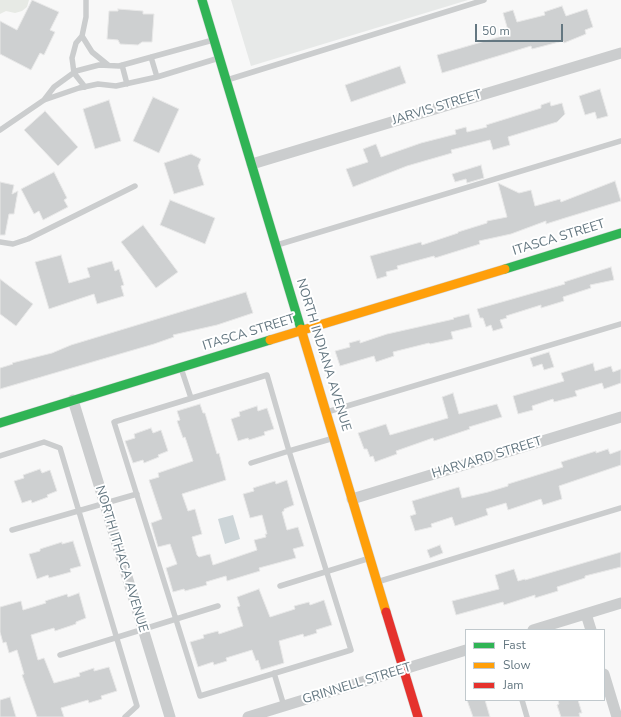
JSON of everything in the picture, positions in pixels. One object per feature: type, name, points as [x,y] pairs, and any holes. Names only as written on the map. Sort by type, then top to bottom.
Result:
[{"type":"main road","name":"NORTH INDIANA AVENUE","points":[[202,0],[418,717]]},
{"type":"main road","name":"ITASCA STREET","points":[[0,422],[621,233]]},
{"type":"street","name":"JARVIS STREET","points":[[252,164],[621,52]]},
{"type":"street","name":"NORTH ITHACA AVENUE","points":[[73,400],[170,717]]},
{"type":"street","name":"HARVARD STREET","points":[[352,499],[621,417]]},
{"type":"street","points":[[536,629],[621,603]]},
{"type":"street","points":[[586,614],[591,629]]},
{"type":"street","name":"GRINNELL STREET","points":[[248,717],[465,650]]},
{"type":"street","points":[[605,677],[617,717]]},
{"type":"lane","points":[[85,87],[74,73],[72,58],[76,43],[82,36],[86,17],[86,0]]},
{"type":"lane","points":[[226,80],[484,0]]},
{"type":"lane","points":[[82,36],[92,52],[109,66]]},
{"type":"lane","points":[[44,100],[54,87],[74,73],[99,65],[122,65],[214,40]]},
{"type":"lane","points":[[151,57],[157,77]]},
{"type":"lane","points":[[0,130],[44,100],[98,84],[116,86],[157,77],[220,58]]},
{"type":"lane","points":[[122,65],[127,84]]},
{"type":"lane","points":[[277,246],[621,141]]},
{"type":"lane","points":[[0,242],[14,244],[28,239],[135,186]]},
{"type":"lane","points":[[326,412],[621,324]]},
{"type":"lane","points":[[181,367],[191,398]]},
{"type":"lane","points":[[267,376],[351,650],[200,696],[114,422],[191,398],[267,376]]},
{"type":"lane","points":[[250,463],[334,438]]},
{"type":"lane","points":[[0,456],[44,442],[60,448],[137,706],[125,717]]},
{"type":"lane","points":[[12,530],[137,494]]},
{"type":"lane","points":[[377,582],[621,508]]},
{"type":"lane","points":[[280,586],[370,557]]},
{"type":"lane","points":[[60,655],[218,606]]},
{"type":"lane","points":[[274,673],[284,706]]},
{"type":"lane","points":[[522,701],[527,717]]},
{"type":"shaded area","points":[[0,0],[29,0],[27,7],[22,11],[15,13],[6,11],[0,14]]},
{"type":"shaded area","points":[[231,0],[468,0],[251,66]]},
{"type":"shaded area","points":[[233,515],[240,539],[225,544],[218,519]]},
{"type":"building","points":[[32,0],[59,12],[50,30],[55,32],[44,55],[40,53],[31,70],[0,54],[0,21],[17,30]]},
{"type":"building","points":[[562,6],[566,16],[587,9],[593,27],[585,30],[586,34],[564,43],[563,41],[532,49],[531,46],[442,73],[437,55],[509,34],[503,13],[513,10],[517,22],[545,15],[544,12]]},
{"type":"building","points":[[118,9],[143,11],[143,14],[154,14],[152,42],[142,42],[138,45],[120,44],[118,40],[107,39],[109,11],[118,11]]},
{"type":"building","points":[[400,66],[406,83],[351,102],[345,85]]},
{"type":"building","points":[[600,89],[608,116],[597,119],[595,112],[585,115],[579,96]]},
{"type":"building","points":[[153,97],[179,109],[159,153],[133,141]]},
{"type":"building","points":[[109,100],[121,141],[95,149],[83,109]]},
{"type":"building","points":[[550,102],[551,106],[562,103],[565,114],[557,122],[508,137],[510,145],[493,150],[490,140],[451,150],[452,153],[407,166],[353,187],[346,169],[368,162],[363,149],[376,144],[381,157],[421,143],[456,134],[455,130],[466,127],[467,132],[487,127],[486,125],[541,108],[541,105]]},
{"type":"building","points":[[45,111],[78,147],[58,166],[24,130]]},
{"type":"building","points":[[191,154],[201,159],[198,166],[204,185],[174,194],[164,163]]},
{"type":"building","points":[[481,165],[484,178],[467,183],[466,179],[455,182],[452,174]]},
{"type":"building","points":[[54,172],[67,198],[64,200],[68,207],[43,220],[39,211],[34,214],[21,189]]},
{"type":"building","points":[[615,181],[621,201],[546,224],[546,221],[511,234],[479,241],[480,244],[435,258],[434,256],[397,266],[398,269],[386,272],[387,276],[377,279],[370,256],[421,242],[422,245],[487,223],[487,221],[507,217],[498,183],[519,193],[531,190],[535,206],[560,199],[561,202]]},
{"type":"building","points":[[0,182],[14,185],[12,194],[18,191],[14,214],[9,214],[5,235],[0,235]]},
{"type":"building","points":[[170,200],[215,218],[205,244],[160,225]]},
{"type":"building","points":[[143,225],[178,272],[156,288],[121,242]]},
{"type":"building","points":[[61,255],[69,283],[90,277],[87,268],[112,261],[115,271],[119,269],[124,285],[121,286],[124,296],[97,304],[94,294],[49,309],[35,262]]},
{"type":"building","points":[[611,267],[614,280],[590,285],[591,288],[563,297],[564,301],[541,308],[541,305],[506,316],[507,318],[500,320],[503,328],[493,331],[491,325],[486,327],[483,318],[480,318],[477,309],[565,284],[564,282]]},
{"type":"building","points":[[0,279],[33,304],[16,326],[0,314]]},
{"type":"building","points":[[246,292],[253,313],[217,325],[173,335],[174,337],[154,344],[0,389],[0,368],[13,364],[12,363],[52,353],[71,345]]},
{"type":"building","points":[[469,314],[472,327],[451,332],[453,339],[393,352],[394,356],[376,362],[374,356],[340,366],[335,351],[350,347],[349,343],[360,340],[360,343],[387,334],[454,319],[453,318]]},
{"type":"building","points":[[549,352],[554,367],[544,370],[542,364],[533,367],[530,358]]},
{"type":"building","points":[[593,363],[595,371],[611,366],[613,372],[621,369],[621,383],[604,389],[602,383],[575,391],[577,396],[554,402],[553,399],[532,406],[533,410],[518,414],[513,396],[564,381],[561,373]]},
{"type":"building","points":[[453,393],[459,414],[497,404],[502,417],[469,427],[470,429],[434,441],[433,438],[396,451],[397,454],[375,462],[373,456],[370,457],[367,449],[364,449],[358,433],[386,424],[390,435],[448,418],[442,397]]},
{"type":"building","points":[[200,404],[203,413],[205,413],[217,454],[219,453],[226,480],[182,494],[188,511],[195,509],[202,534],[192,537],[197,555],[199,557],[210,554],[213,565],[257,550],[254,540],[266,537],[265,534],[267,534],[262,515],[250,518],[243,494],[254,491],[253,488],[275,481],[276,484],[287,480],[294,505],[284,509],[282,512],[287,530],[298,527],[304,546],[293,549],[296,558],[259,568],[260,571],[227,581],[226,576],[206,582],[207,585],[185,591],[184,589],[173,592],[166,568],[177,564],[170,544],[158,547],[151,523],[162,519],[149,480],[159,477],[158,473],[193,461],[185,437],[183,438],[177,421],[180,420],[177,411]]},
{"type":"building","points":[[257,406],[258,411],[267,408],[274,429],[264,432],[265,435],[249,440],[248,438],[238,441],[231,419],[240,416],[239,412]]},
{"type":"building","points":[[151,428],[153,433],[161,430],[168,451],[158,455],[159,457],[144,463],[143,460],[133,463],[125,441],[135,438],[134,434]]},
{"type":"building","points":[[608,449],[610,454],[621,450],[621,465],[559,486],[562,499],[543,505],[541,499],[508,510],[506,503],[486,509],[488,515],[455,526],[452,517],[431,524],[432,527],[415,531],[410,516],[416,514],[412,501],[459,487],[462,498],[488,492],[508,486],[508,484],[563,467],[561,462],[596,451],[596,453]]},
{"type":"building","points":[[40,469],[42,473],[50,470],[57,491],[47,495],[48,497],[32,503],[31,500],[22,503],[14,481],[24,478],[23,475]]},
{"type":"building","points":[[73,541],[81,566],[70,569],[71,572],[49,578],[48,575],[37,579],[29,554],[62,542],[62,544]]},
{"type":"building","points":[[440,545],[443,553],[430,558],[427,550]]},
{"type":"building","points":[[621,552],[621,567],[585,576],[585,578],[557,587],[558,591],[535,598],[535,595],[504,605],[503,602],[456,615],[452,601],[499,589],[495,575],[514,569],[518,581],[525,580]]},
{"type":"building","points":[[259,589],[270,617],[295,609],[294,606],[309,602],[310,605],[324,600],[332,625],[316,630],[317,633],[304,637],[303,634],[279,641],[284,663],[261,670],[258,660],[256,661],[252,650],[226,658],[227,661],[214,665],[213,662],[198,667],[190,642],[204,638],[203,635],[218,631],[219,634],[243,626],[237,607],[240,606],[237,597]]},
{"type":"building","points":[[79,593],[86,618],[76,622],[76,624],[55,631],[54,628],[31,635],[38,660],[44,658],[54,683],[80,676],[79,673],[94,668],[94,671],[109,667],[117,691],[101,696],[102,699],[89,703],[88,700],[61,708],[64,717],[37,717],[22,675],[24,674],[17,650],[9,653],[6,642],[3,643],[0,632],[0,607],[21,601],[23,610],[46,603],[45,601],[67,594],[68,597]]},
{"type":"building","points":[[10,697],[16,717],[0,717],[0,700]]},
{"type":"building","points":[[467,701],[485,701],[490,717],[473,717]]},
{"type":"building","points":[[558,701],[578,701],[582,713],[579,713],[580,717],[561,717],[557,705],[559,704]]},
{"type":"traffic: fast","points":[[202,0],[301,329]]},
{"type":"traffic: fast","points":[[505,269],[621,233]]},
{"type":"traffic: fast","points":[[0,423],[270,340]]},
{"type":"traffic: slow","points":[[270,340],[505,269]]},
{"type":"traffic: slow","points":[[301,329],[386,612]]},
{"type":"traffic: jam","points":[[386,612],[418,717]]}]
